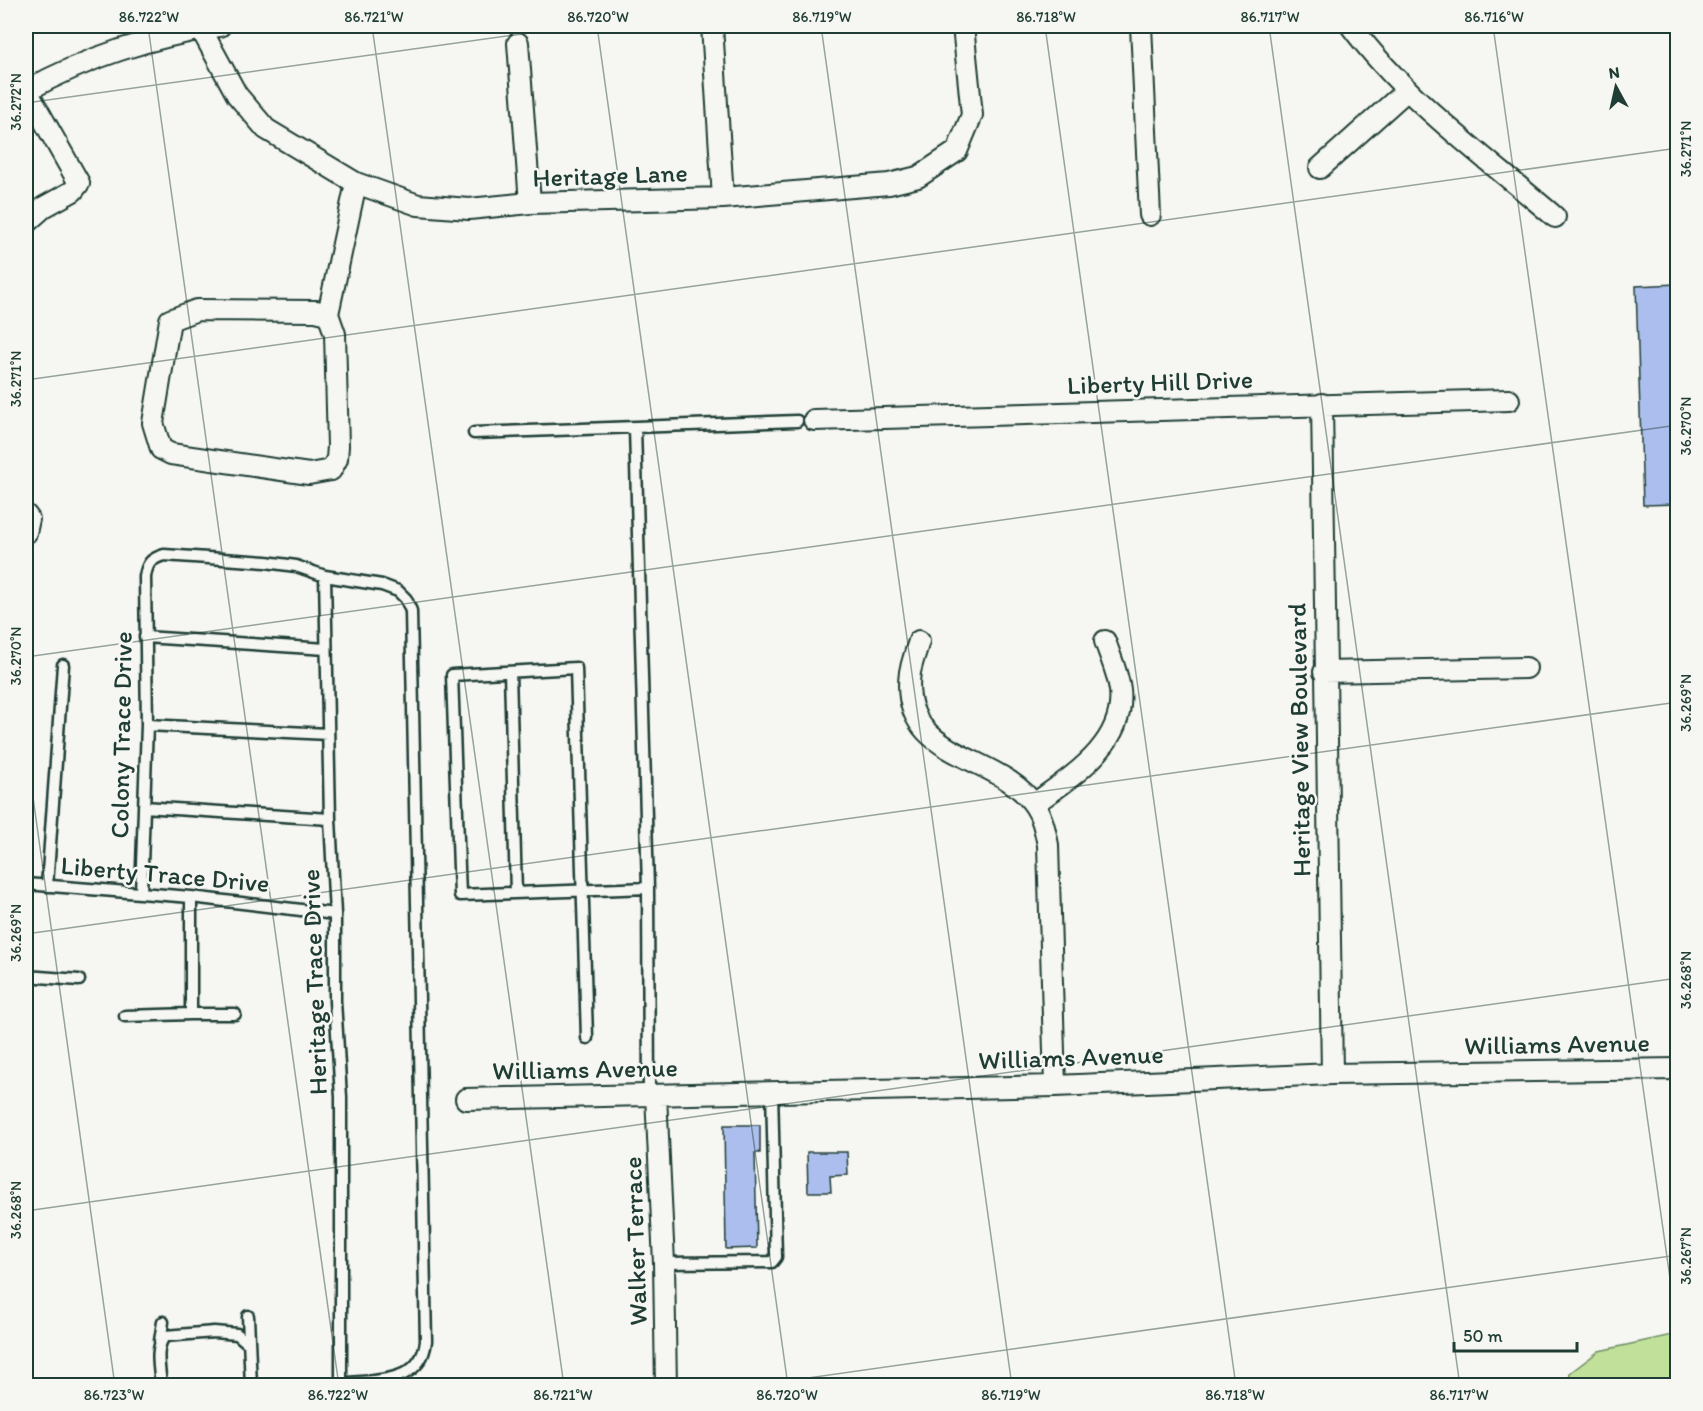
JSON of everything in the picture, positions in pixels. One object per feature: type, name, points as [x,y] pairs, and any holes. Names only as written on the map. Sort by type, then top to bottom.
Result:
[{"type":"street","points":[[712,26],[723,198]]},
{"type":"street","name":"Heritage Lane","points":[[211,27],[237,95],[266,129],[356,183],[418,205],[469,209],[530,203],[723,198],[890,184],[918,177],[957,152],[972,115],[963,26]]},
{"type":"street","points":[[1141,26],[1150,215]]},
{"type":"street","points":[[1351,26],[1377,61],[1406,91],[1555,217]]},
{"type":"street","points":[[26,223],[44,207],[73,191],[79,183],[26,91],[112,52],[155,37],[211,27]]},
{"type":"street","points":[[518,43],[530,203]]},
{"type":"street","points":[[1320,168],[1406,91]]},
{"type":"street","points":[[328,314],[316,311],[197,310],[170,320],[153,423],[161,449],[171,454],[309,474],[331,470],[337,459],[338,446],[335,334],[328,314],[356,183]]},
{"type":"street","name":"Liberty Hill Drive","points":[[805,420],[1509,400]]},
{"type":"street","name":"Heritage View Boulevard","points":[[1322,404],[1324,672],[1332,1074]]},
{"type":"street","points":[[26,515],[29,519],[26,533]]},
{"type":"street","points":[[920,641],[910,672],[912,706],[924,728],[940,746],[997,773],[1034,804],[1044,824],[1048,845],[1055,1086]]},
{"type":"street","points":[[1034,804],[1077,772],[1104,745],[1116,721],[1120,691],[1105,641]]},
{"type":"street","points":[[1324,672],[1526,668]]},
{"type":"street","name":"Williams Avenue","points":[[466,1099],[772,1090],[1055,1086],[1332,1074],[1677,1069]]},
{"type":"street","name":"Walker Terrace","points":[[652,1095],[664,1263],[666,1386]]},
{"type":"lane","points":[[474,433],[805,420]]},
{"type":"lane","points":[[635,428],[652,1095]]},
{"type":"lane","name":"Colony Trace Drive","points":[[141,893],[147,726],[145,577],[147,565],[154,558],[164,555],[266,562],[296,566],[325,576]]},
{"type":"lane","points":[[325,576],[382,585],[398,591],[406,599],[411,611],[426,1329],[425,1353],[416,1368],[409,1373],[341,1385]]},
{"type":"lane","name":"Heritage Trace Drive","points":[[325,576],[327,734],[335,914],[335,1001],[341,1097],[341,1385]]},
{"type":"lane","points":[[145,637],[326,649]]},
{"type":"lane","points":[[47,886],[63,666]]},
{"type":"lane","points":[[587,1038],[584,891],[576,668],[452,675],[460,896],[516,893],[584,891],[648,888]]},
{"type":"lane","points":[[510,672],[516,893]]},
{"type":"lane","points":[[147,726],[327,734]]},
{"type":"lane","points":[[144,807],[330,819]]},
{"type":"lane","name":"Liberty Trace Drive","points":[[26,884],[191,897],[335,914]]},
{"type":"lane","points":[[191,897],[191,1014]]},
{"type":"lane","points":[[26,976],[79,980]]},
{"type":"lane","points":[[124,1016],[235,1014]]},
{"type":"lane","points":[[664,1263],[772,1262],[776,1257],[772,1090]]},
{"type":"lane","points":[[248,1316],[251,1386]]},
{"type":"lane","points":[[161,1386],[160,1341],[163,1322]]},
{"type":"lane","points":[[160,1341],[165,1336],[180,1333],[214,1332],[237,1334],[249,1344]]},
{"type":"green space","points":[[1677,1334],[1677,1385],[1569,1385],[1570,1373],[1599,1351]]},
{"type":"building","points":[[1677,284],[1677,504],[1643,505],[1636,286]]},
{"type":"building","points":[[724,1125],[760,1125],[760,1153],[755,1153],[757,1248],[726,1249]]},
{"type":"building","points":[[807,1152],[847,1152],[848,1175],[830,1176],[831,1192],[808,1192]]}]
